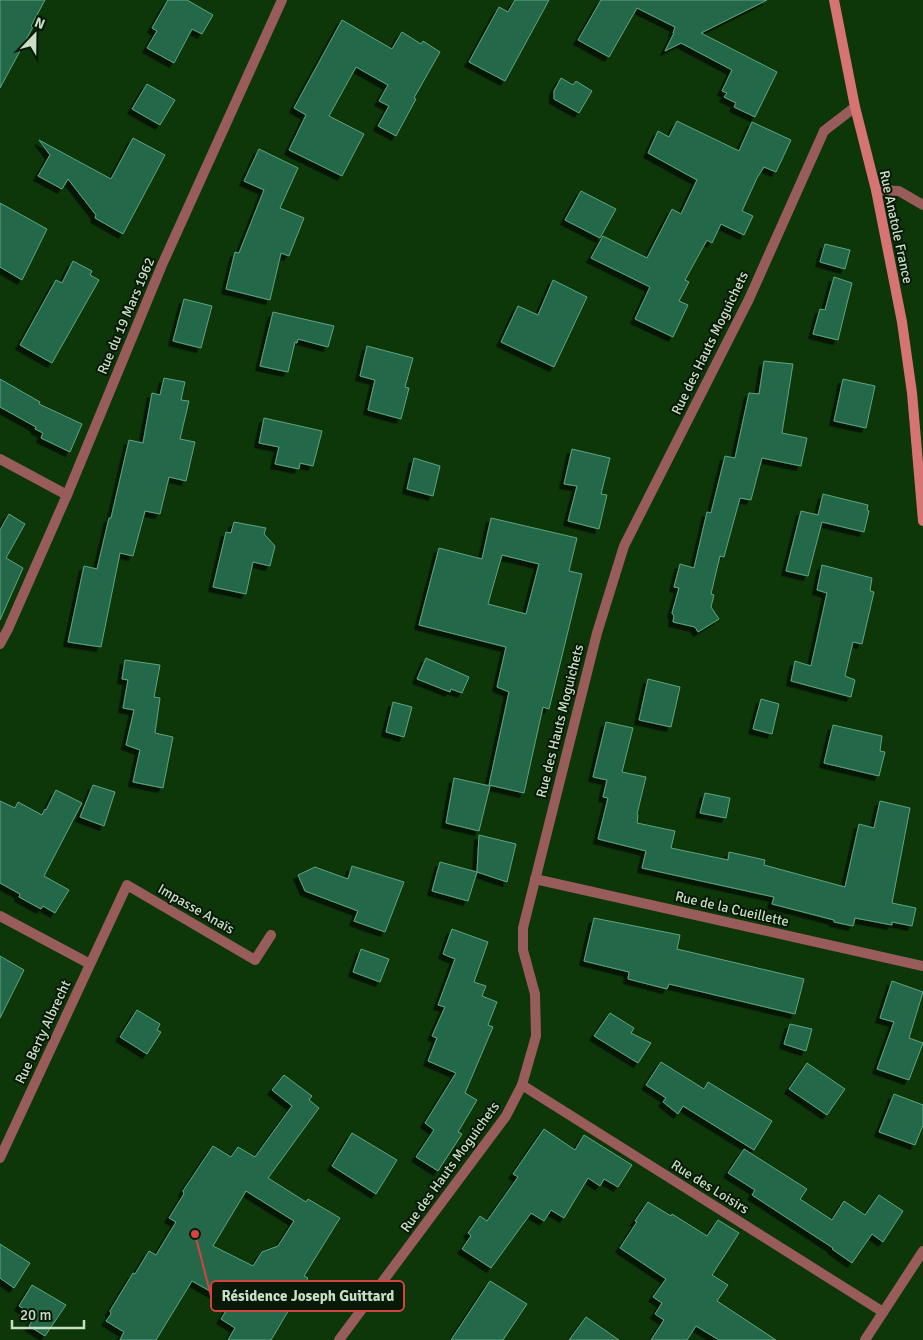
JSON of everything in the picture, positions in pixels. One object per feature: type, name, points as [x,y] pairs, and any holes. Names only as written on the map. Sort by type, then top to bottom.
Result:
[{"type":"street","name":"Rue du 19 Mars 1962","points":[[0,644],[67,495],[162,266],[282,0]]},
{"type":"street","name":"Rue Anatole France","points":[[834,0],[855,107],[876,190],[902,322],[910,375],[923,522]]},
{"type":"street","name":"Rue des Hauts Moguichets","points":[[340,1340],[506,1116],[522,1085],[536,1036],[535,994],[523,950],[524,928],[596,633],[624,546],[749,299],[824,131],[855,107]]},
{"type":"street","points":[[876,190],[899,192],[923,205]]},
{"type":"street","points":[[0,459],[67,495]]},
{"type":"street","name":"Rue de la Cueillette","points":[[535,879],[923,966]]},
{"type":"street","name":"Impasse Anaïs","points":[[112,918],[127,885],[255,960],[271,934]]},
{"type":"street","points":[[0,916],[90,964]]},
{"type":"street","name":"Rue Berty Albrecht","points":[[0,1158],[112,918]]},
{"type":"street","name":"Rue des Loisirs","points":[[522,1085],[882,1312]]},
{"type":"street","points":[[864,1340],[923,1251]]},
{"type":"building","points":[[0,0],[45,0],[31,26],[33,27],[0,88]]},
{"type":"building","points":[[168,0],[187,0],[213,15],[202,34],[192,29],[174,63],[147,48],[157,31],[152,28]]},
{"type":"building","points":[[515,0],[549,0],[505,81],[469,62],[499,7],[508,12]]},
{"type":"building","points":[[601,0],[767,0],[701,33],[777,72],[755,117],[734,107],[736,103],[724,97],[727,93],[722,91],[732,70],[681,43],[665,51],[675,27],[637,8],[609,57],[578,40]]},
{"type":"building","points":[[342,20],[392,49],[402,32],[421,44],[423,41],[440,52],[414,98],[416,99],[396,136],[378,126],[389,106],[379,101],[388,85],[356,67],[329,116],[364,134],[342,176],[289,150],[306,115],[294,108]]},
{"type":"building","points":[[561,78],[573,85],[576,81],[592,91],[579,113],[554,99],[554,91]]},
{"type":"building","points":[[147,84],[175,100],[160,125],[132,109]]},
{"type":"building","points":[[677,121],[739,151],[752,122],[791,140],[776,172],[764,167],[757,178],[742,211],[753,216],[744,235],[721,224],[712,243],[707,240],[685,280],[689,282],[679,301],[688,305],[673,337],[635,319],[650,287],[591,258],[603,236],[647,258],[672,209],[681,214],[697,180],[648,153],[658,131],[669,137]]},
{"type":"building","points":[[133,138],[165,155],[123,234],[95,218],[96,215],[68,179],[62,189],[38,176],[50,155],[39,140],[111,179]]},
{"type":"building","points":[[259,149],[298,168],[280,208],[304,218],[289,256],[281,253],[270,300],[226,289],[235,252],[239,253],[264,190],[244,181]]},
{"type":"building","points":[[581,191],[616,209],[600,238],[565,220]]},
{"type":"building","points":[[0,203],[47,229],[22,280],[0,267]]},
{"type":"building","points":[[825,244],[850,250],[845,269],[820,262]]},
{"type":"building","points":[[73,261],[92,271],[90,275],[99,280],[52,363],[20,345],[56,280],[62,283]]},
{"type":"building","points":[[834,277],[852,283],[838,340],[813,334],[820,309],[825,310]]},
{"type":"building","points":[[553,280],[587,297],[554,367],[501,342],[518,306],[538,315]]},
{"type":"building","points":[[184,299],[212,306],[201,348],[173,341]]},
{"type":"building","points":[[273,312],[334,326],[328,347],[298,339],[297,343],[295,342],[288,372],[260,366]]},
{"type":"building","points":[[367,346],[413,358],[405,387],[409,388],[401,419],[368,410],[375,380],[360,376]]},
{"type":"building","points":[[764,361],[793,364],[782,433],[807,438],[801,466],[762,458],[751,500],[740,498],[724,557],[720,556],[711,594],[714,595],[711,607],[719,619],[698,632],[695,627],[673,622],[674,616],[672,613],[679,588],[674,587],[680,564],[694,568],[707,512],[711,513],[725,456],[735,458],[749,393],[759,394]]},
{"type":"building","points":[[164,378],[185,382],[181,400],[189,401],[180,439],[195,442],[186,481],[169,477],[160,514],[145,511],[133,556],[120,553],[101,647],[68,642],[84,566],[97,569],[129,440],[143,443],[152,393],[160,395]]},
{"type":"building","points":[[0,379],[40,402],[39,404],[82,424],[70,452],[41,438],[43,433],[35,429],[36,427],[0,407]]},
{"type":"building","points":[[843,379],[875,386],[866,428],[834,421]]},
{"type":"building","points":[[264,418],[322,431],[313,466],[300,463],[299,469],[275,464],[279,447],[259,443]]},
{"type":"building","points":[[572,449],[610,458],[601,494],[607,495],[599,529],[568,521],[577,486],[564,484]]},
{"type":"building","points":[[414,458],[440,466],[433,496],[407,489]]},
{"type":"building","points":[[823,494],[868,505],[867,510],[869,511],[864,532],[822,522],[808,576],[786,571],[801,511],[818,515]]},
{"type":"building","points":[[9,514],[25,524],[6,558],[23,568],[0,620],[0,530]]},
{"type":"building","points":[[491,518],[577,538],[569,571],[582,574],[549,709],[543,707],[524,793],[489,785],[509,692],[497,687],[506,647],[419,625],[439,548],[482,559]],"holes":[[[502,555],[539,564],[526,614],[488,604]]]},
{"type":"building","points":[[234,522],[266,528],[264,534],[275,546],[270,566],[253,562],[246,594],[213,587],[226,532],[231,533]]},
{"type":"building","points":[[822,565],[872,578],[870,591],[874,592],[862,644],[853,642],[845,676],[855,680],[851,697],[791,681],[795,661],[811,666],[827,593],[817,590]]},
{"type":"building","points":[[426,658],[469,677],[462,693],[451,689],[450,692],[417,679]]},
{"type":"building","points":[[125,660],[160,665],[154,697],[160,698],[155,733],[173,737],[163,788],[133,782],[140,750],[126,745],[134,710],[123,708],[128,680],[122,679]]},
{"type":"building","points":[[648,679],[680,687],[671,727],[639,720]]},
{"type":"building","points":[[761,699],[779,704],[772,734],[753,729]]},
{"type":"building","points":[[393,702],[412,707],[404,737],[386,732]]},
{"type":"building","points":[[606,722],[633,728],[622,772],[646,777],[637,814],[637,823],[675,831],[671,848],[728,860],[729,852],[765,860],[764,865],[845,887],[859,824],[874,828],[880,801],[910,808],[892,903],[916,908],[912,926],[892,922],[892,925],[855,918],[853,926],[834,922],[834,920],[772,904],[774,897],[642,868],[646,851],[598,839],[608,798],[603,797],[607,780],[593,777]]},
{"type":"building","points":[[833,725],[882,736],[880,751],[885,752],[879,776],[824,763]]},
{"type":"building","points":[[454,778],[490,786],[479,831],[446,823]]},
{"type":"building","points":[[93,785],[115,792],[104,826],[80,817]]},
{"type":"building","points":[[56,790],[82,803],[44,876],[69,890],[55,913],[43,906],[41,909],[19,897],[20,894],[0,883],[0,801],[15,808],[18,802],[42,815]]},
{"type":"building","points":[[705,793],[730,798],[726,818],[700,813]]},
{"type":"building","points":[[479,835],[516,844],[507,882],[477,872]]},
{"type":"building","points":[[440,862],[477,872],[468,901],[432,891]]},
{"type":"building","points":[[352,866],[404,882],[385,932],[354,921],[358,911],[305,891],[298,875],[315,867],[348,879]]},
{"type":"building","points":[[594,918],[680,935],[677,949],[804,979],[795,1014],[669,984],[667,989],[628,979],[629,972],[584,961]]},
{"type":"building","points":[[452,929],[488,942],[474,982],[486,986],[482,996],[497,1002],[488,1025],[493,1027],[465,1093],[477,1100],[458,1132],[462,1134],[438,1171],[416,1157],[434,1130],[425,1123],[456,1073],[428,1061],[437,1038],[432,1036],[445,1007],[438,1005],[455,959],[443,954]]},
{"type":"building","points":[[361,949],[389,959],[380,982],[353,972]]},
{"type":"building","points":[[0,956],[24,970],[0,1018]]},
{"type":"building","points":[[892,981],[923,992],[909,1038],[923,1043],[909,1080],[877,1069],[894,1022],[880,1018]]},
{"type":"building","points":[[137,1010],[160,1024],[157,1030],[161,1032],[147,1054],[120,1037]]},
{"type":"building","points":[[610,1013],[634,1028],[631,1033],[651,1043],[638,1063],[594,1036]]},
{"type":"building","points":[[790,1024],[812,1029],[806,1051],[784,1044]]},
{"type":"building","points":[[661,1062],[704,1089],[708,1082],[772,1121],[754,1150],[683,1106],[678,1114],[663,1102],[666,1098],[646,1085]]},
{"type":"building","points":[[807,1063],[845,1089],[827,1115],[789,1089]]},
{"type":"building","points":[[284,1075],[312,1096],[309,1100],[319,1108],[268,1178],[306,1202],[308,1199],[340,1218],[304,1276],[308,1278],[271,1340],[228,1340],[235,1328],[221,1319],[231,1303],[192,1281],[156,1340],[120,1340],[124,1332],[106,1321],[111,1314],[110,1311],[149,1251],[156,1255],[176,1222],[169,1218],[184,1194],[183,1191],[213,1146],[231,1157],[238,1147],[255,1157],[292,1106],[272,1090]],"holes":[[[246,1191],[294,1221],[278,1246],[262,1252],[253,1266],[213,1246]]]},
{"type":"building","points":[[894,1094],[923,1105],[923,1125],[915,1145],[879,1132]]},
{"type":"building","points":[[544,1129],[575,1150],[584,1135],[632,1165],[618,1187],[604,1179],[600,1186],[588,1178],[564,1218],[551,1210],[544,1221],[531,1213],[491,1268],[462,1249],[471,1236],[468,1233],[480,1216],[487,1221],[518,1177],[513,1174]]},
{"type":"building","points":[[352,1133],[397,1160],[376,1194],[332,1166]]},
{"type":"building","points":[[744,1149],[807,1189],[800,1199],[832,1220],[844,1201],[865,1215],[879,1195],[903,1211],[883,1242],[872,1234],[852,1263],[833,1248],[752,1195],[755,1190],[728,1173]]},
{"type":"building","points":[[648,1202],[671,1216],[672,1214],[707,1236],[718,1220],[739,1233],[712,1275],[728,1285],[717,1301],[776,1340],[719,1340],[696,1326],[687,1340],[651,1340],[664,1320],[655,1314],[662,1303],[653,1297],[666,1279],[620,1248]]},
{"type":"building","points":[[0,1244],[30,1263],[14,1288],[0,1278]]},
{"type":"building","points":[[490,1281],[527,1304],[503,1340],[451,1340]]},
{"type":"building","points":[[32,1285],[66,1305],[45,1336],[29,1326],[35,1316],[19,1306]]},
{"type":"building","points":[[586,1317],[619,1340],[569,1340]]},
{"type":"place","name":"Résidence Joseph Guittard","points":[[195,1234]]}]
